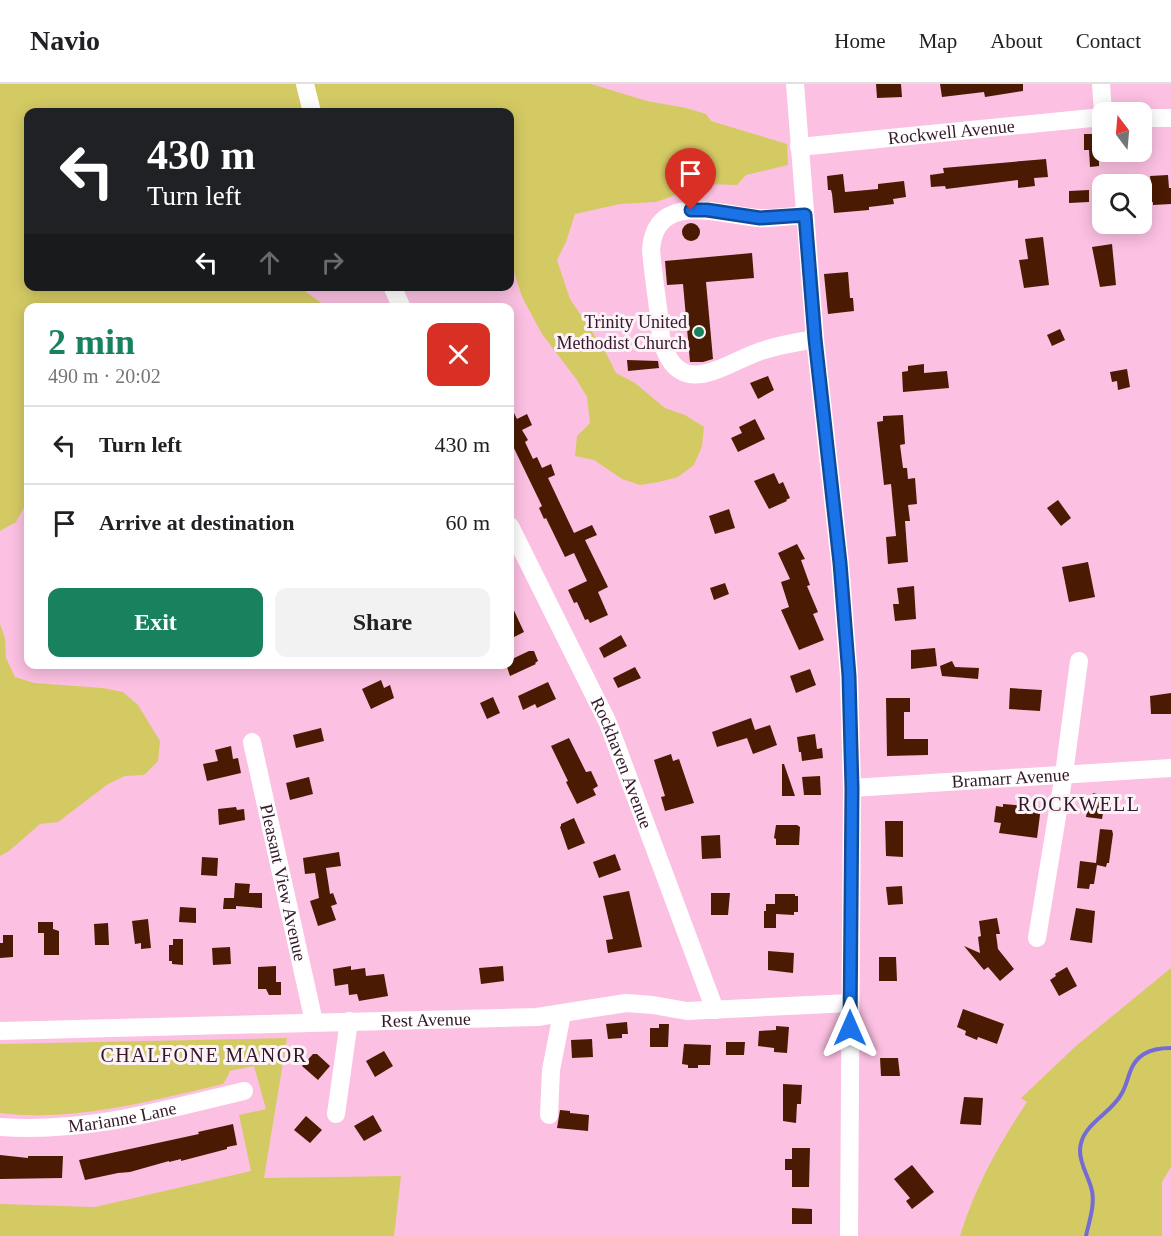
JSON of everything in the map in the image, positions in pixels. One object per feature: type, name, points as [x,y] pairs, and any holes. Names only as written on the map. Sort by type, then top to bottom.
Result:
[{"type":"street","points":[[305,84],[311,108]]},
{"type":"street","points":[[795,84],[815,339],[840,563],[849,676],[852,788],[849,1236]]},
{"type":"street","points":[[1101,84],[1102,102]]},
{"type":"street","name":"Rockwell Avenue","points":[[799,147],[1092,118]]},
{"type":"street","points":[[1152,118],[1171,118]]},
{"type":"street","points":[[805,215],[760,218],[707,210],[684,211],[664,219],[656,227],[651,250],[662,342],[670,359],[686,374],[697,376],[708,374],[760,351],[815,339]]},
{"type":"street","name":"Rockhaven Avenue","points":[[514,534],[608,723],[715,1010]]},
{"type":"street","points":[[1037,938],[1064,774],[1079,661]]},
{"type":"street","name":"Pleasant View Avenue","points":[[252,742],[314,1022]]},
{"type":"street","name":"Bramarr Avenue","points":[[852,788],[1171,768]]},
{"type":"street","name":"Rest Avenue","points":[[0,1031],[537,1017],[626,1004],[653,1005],[687,1011],[850,1003]]},
{"type":"street","points":[[549,1115],[551,1070],[562,1014]]},
{"type":"street","points":[[336,1114],[349,1021]]},
{"type":"street","name":"Marianne Lane","points":[[0,1127],[60,1128],[98,1125],[244,1091]]},
{"type":"shaded area","points":[[0,84],[591,84],[647,101],[706,114],[711,121],[787,144],[788,165],[746,175],[737,185],[706,184],[656,202],[620,204],[575,214],[566,242],[557,260],[570,299],[605,351],[616,373],[635,383],[665,408],[685,415],[704,427],[702,446],[694,465],[678,477],[640,485],[622,479],[594,460],[575,456],[577,436],[590,423],[587,397],[542,334],[522,297],[514,272],[514,108],[24,108],[24,291],[305,291],[321,303],[24,303],[24,507],[16,522],[0,531]]},
{"type":"shaded area","points":[[0,624],[5,638],[6,658],[15,677],[34,683],[103,688],[123,692],[138,705],[160,741],[158,761],[144,775],[125,776],[108,784],[58,822],[40,824],[0,856]]},
{"type":"shaded area","points":[[1171,968],[1171,1167],[1162,1182],[1162,1236],[960,1236],[989,1166],[1027,1102],[1021,1098],[1077,1045]]},
{"type":"shaded area","points":[[287,1038],[264,1178],[401,1176],[394,1236],[0,1236],[0,1204],[95,1207],[251,1171],[239,1115],[266,1109],[254,1066],[229,1071],[223,1084],[113,1108],[57,1115],[0,1113],[0,1044]]},
{"type":"building","points":[[876,84],[901,84],[902,97],[877,98]]},
{"type":"building","points":[[940,84],[1023,84],[1023,91],[985,97],[984,92],[942,97]]},
{"type":"building","points":[[1084,134],[1092,134],[1092,162],[1099,162],[1099,166],[1090,167],[1089,150],[1084,150]]},
{"type":"building","points":[[1046,159],[1048,177],[1034,178],[1035,186],[1018,188],[1018,180],[946,189],[945,186],[931,187],[930,175],[944,173],[943,168]]},
{"type":"building","points":[[843,174],[845,192],[878,189],[878,184],[904,181],[906,197],[893,199],[894,204],[869,207],[869,210],[834,213],[827,176]]},
{"type":"building","points":[[1168,175],[1171,204],[1153,205],[1152,176]]},
{"type":"building","points":[[1089,190],[1089,202],[1069,203],[1069,191]]},
{"type":"building","points":[[687,223],[695,223],[700,228],[698,239],[687,241],[682,236],[682,228]]},
{"type":"building","points":[[1043,237],[1049,285],[1024,288],[1019,260],[1028,259],[1025,239]]},
{"type":"building","points":[[1112,244],[1116,285],[1100,287],[1092,247]]},
{"type":"building","name":"Trinity United Methodist Church","points":[[752,253],[754,278],[706,282],[713,359],[690,362],[683,284],[667,285],[665,261]]},
{"type":"building","points":[[848,272],[850,298],[853,298],[854,311],[828,314],[824,274]]},
{"type":"building","points":[[1060,329],[1065,340],[1052,346],[1047,335]]},
{"type":"building","points":[[627,360],[658,361],[659,368],[628,371]]},
{"type":"building","points":[[924,364],[924,373],[947,371],[949,388],[903,392],[902,372],[908,371],[908,366]]},
{"type":"building","points":[[1127,369],[1130,387],[1118,390],[1117,381],[1112,382],[1110,372]]},
{"type":"building","points":[[768,376],[774,390],[758,399],[750,383]]},
{"type":"building","points":[[514,413],[517,419],[527,414],[532,425],[522,430],[528,440],[525,442],[533,459],[537,457],[542,468],[551,464],[555,475],[548,478],[574,533],[592,525],[597,535],[585,540],[608,587],[598,592],[608,615],[590,623],[588,619],[585,620],[577,602],[574,603],[568,590],[587,581],[574,553],[565,557],[539,508],[542,506],[514,448]]},
{"type":"building","points":[[903,415],[905,444],[900,445],[903,468],[907,468],[908,479],[915,478],[917,504],[908,505],[910,521],[905,521],[908,562],[888,564],[886,537],[896,536],[891,484],[884,485],[877,422],[883,421],[883,416]]},
{"type":"building","points":[[755,419],[765,439],[738,452],[731,438],[742,433],[739,427]]},
{"type":"building","points":[[774,473],[779,484],[783,482],[790,498],[769,509],[754,481]]},
{"type":"building","points":[[1058,500],[1071,518],[1061,526],[1047,508]]},
{"type":"building","points":[[729,509],[735,528],[715,534],[709,516]]},
{"type":"building","points":[[797,544],[805,559],[801,560],[810,585],[807,586],[818,612],[813,614],[824,640],[799,650],[781,610],[789,607],[781,582],[790,579],[778,553]]},
{"type":"building","points":[[1088,562],[1095,597],[1069,602],[1062,567]]},
{"type":"building","points":[[725,583],[729,594],[714,600],[710,588]]},
{"type":"building","points":[[914,586],[916,619],[895,621],[893,604],[899,604],[897,588]]},
{"type":"building","points":[[514,611],[524,632],[514,637]]},
{"type":"building","points":[[621,635],[627,646],[604,658],[599,648]]},
{"type":"building","points":[[935,648],[937,666],[911,669],[911,650]]},
{"type":"building","points":[[534,651],[538,661],[510,676],[508,669],[514,669],[514,658]]},
{"type":"building","points":[[952,661],[955,667],[979,668],[978,679],[942,676],[940,666]]},
{"type":"building","points":[[635,667],[641,678],[618,688],[613,678]]},
{"type":"building","points":[[810,669],[816,685],[796,693],[790,676]]},
{"type":"building","points":[[381,680],[384,688],[390,685],[394,698],[371,709],[362,689]]},
{"type":"building","points":[[548,682],[556,699],[537,708],[535,704],[523,710],[518,696]]},
{"type":"building","points":[[1010,688],[1042,690],[1040,711],[1009,709]]},
{"type":"building","points":[[1171,693],[1171,714],[1151,714],[1150,696]]},
{"type":"building","points":[[493,697],[500,713],[487,719],[480,703]]},
{"type":"building","points":[[886,698],[910,698],[910,712],[904,712],[904,739],[928,739],[928,755],[887,756]]},
{"type":"building","points":[[751,718],[755,730],[770,725],[777,745],[753,754],[747,738],[717,747],[712,732]]},
{"type":"building","points":[[321,728],[324,741],[296,748],[293,735]]},
{"type":"building","points":[[815,734],[817,749],[822,748],[823,758],[802,761],[797,737]]},
{"type":"building","points":[[569,738],[586,772],[591,771],[598,786],[593,789],[596,795],[577,804],[551,746]]},
{"type":"building","points":[[231,746],[233,759],[238,758],[241,773],[207,781],[203,764],[218,761],[215,750]]},
{"type":"building","points":[[671,754],[673,761],[679,759],[694,803],[665,811],[661,797],[665,796],[654,760]]},
{"type":"building","points":[[782,764],[784,764],[795,796],[782,796]]},
{"type":"building","points":[[820,776],[821,795],[804,795],[802,777]]},
{"type":"building","points":[[309,777],[313,794],[290,800],[286,783]]},
{"type":"building","points":[[1093,793],[1100,795],[1105,801],[1102,819],[1086,817],[1089,799],[1092,799]]},
{"type":"building","points":[[1003,804],[1041,807],[1037,838],[999,833],[1001,823],[994,822],[996,806],[1003,807]]},
{"type":"building","points":[[236,807],[237,810],[244,809],[245,820],[219,825],[218,809]]},
{"type":"building","points":[[574,818],[585,843],[568,850],[560,827],[561,824]]},
{"type":"building","points":[[885,821],[903,821],[903,857],[886,856]]},
{"type":"building","points":[[776,825],[800,827],[799,845],[776,845],[774,838]]},
{"type":"building","points":[[1100,829],[1112,830],[1109,863],[1106,867],[1097,865],[1094,884],[1090,884],[1089,889],[1077,888],[1080,861],[1096,863]]},
{"type":"building","points":[[720,835],[721,858],[702,859],[701,836]]},
{"type":"building","points":[[339,852],[341,866],[326,868],[330,894],[333,893],[337,904],[331,906],[336,920],[318,926],[310,901],[319,898],[315,873],[305,874],[303,858]]},
{"type":"building","points":[[615,854],[621,870],[599,878],[593,862]]},
{"type":"building","points":[[202,857],[218,858],[217,876],[201,875]]},
{"type":"building","points":[[235,883],[250,884],[249,893],[262,893],[262,908],[236,906],[236,909],[223,909],[224,898],[234,898]]},
{"type":"building","points":[[902,886],[903,904],[888,905],[886,887]]},
{"type":"building","points":[[629,891],[642,947],[608,953],[606,940],[613,939],[603,896]]},
{"type":"building","points":[[711,893],[730,893],[728,915],[711,915]]},
{"type":"building","points":[[775,894],[798,896],[798,912],[794,912],[794,915],[776,914],[776,928],[764,928],[766,904],[775,904]]},
{"type":"building","points":[[180,907],[196,908],[196,923],[179,922]]},
{"type":"building","points":[[1076,908],[1095,911],[1092,943],[1070,940]]},
{"type":"building","points":[[997,918],[1000,934],[996,934],[998,949],[1014,969],[1000,981],[988,967],[984,970],[964,946],[980,953],[979,921]]},
{"type":"building","points":[[148,919],[151,948],[141,949],[141,943],[135,944],[132,921]]},
{"type":"building","points":[[38,922],[53,922],[53,929],[59,931],[59,955],[44,955],[44,933],[38,933]]},
{"type":"building","points":[[108,923],[109,945],[95,945],[94,924]]},
{"type":"building","points":[[3,935],[13,935],[13,957],[0,958],[0,943],[3,943]]},
{"type":"building","points":[[173,939],[183,939],[183,965],[172,964],[172,961],[169,961],[169,945],[173,945]]},
{"type":"building","points":[[230,947],[231,964],[213,965],[212,948]]},
{"type":"building","points":[[768,951],[794,953],[793,973],[768,970]]},
{"type":"building","points":[[879,957],[896,957],[897,981],[879,981]]},
{"type":"building","points":[[276,966],[276,982],[281,982],[281,995],[269,995],[266,989],[258,989],[258,967]]},
{"type":"building","points":[[351,966],[351,970],[365,968],[366,976],[384,974],[388,996],[359,1001],[357,994],[349,995],[348,984],[335,986],[333,969]]},
{"type":"building","points":[[503,966],[504,981],[481,984],[479,968]]},
{"type":"building","points":[[1067,967],[1077,986],[1059,996],[1050,980]]},
{"type":"building","points":[[963,1009],[1004,1024],[997,1044],[965,1035],[966,1031],[957,1027]]},
{"type":"building","points":[[627,1022],[628,1034],[622,1034],[622,1038],[608,1039],[606,1024]]},
{"type":"building","points":[[659,1024],[669,1024],[668,1047],[650,1047],[650,1028],[659,1028]]},
{"type":"building","points":[[776,1026],[789,1027],[787,1053],[774,1052],[774,1048],[758,1046],[759,1031],[776,1030]]},
{"type":"building","points":[[592,1039],[593,1057],[572,1058],[571,1040]]},
{"type":"building","points":[[726,1042],[745,1042],[744,1055],[726,1055]]},
{"type":"building","points":[[684,1044],[711,1045],[710,1065],[688,1068],[688,1065],[682,1064]]},
{"type":"building","points":[[384,1051],[393,1066],[375,1077],[366,1061]]},
{"type":"building","points":[[313,1054],[317,1054],[330,1066],[318,1080],[302,1066]]},
{"type":"building","points":[[880,1058],[898,1058],[900,1076],[881,1076]]},
{"type":"building","points":[[783,1084],[802,1085],[801,1104],[797,1104],[796,1123],[783,1121]]},
{"type":"building","points":[[964,1097],[983,1098],[981,1125],[960,1124]]},
{"type":"building","points":[[560,1110],[589,1115],[588,1131],[557,1128]]},
{"type":"building","points":[[373,1115],[382,1131],[364,1141],[354,1126]]},
{"type":"building","points":[[306,1116],[322,1130],[310,1143],[294,1130]]},
{"type":"building","points":[[233,1124],[237,1145],[227,1147],[227,1149],[181,1161],[181,1159],[169,1161],[130,1172],[85,1180],[79,1160],[199,1134],[198,1132]]},
{"type":"building","points":[[792,1148],[810,1148],[809,1187],[792,1187],[792,1170],[785,1170],[785,1159],[792,1159]]},
{"type":"building","points":[[0,1155],[28,1158],[28,1156],[63,1156],[62,1178],[0,1179]]},
{"type":"building","points":[[912,1165],[934,1192],[912,1209],[906,1201],[910,1198],[894,1179]]},
{"type":"building","points":[[792,1208],[812,1209],[812,1224],[792,1224]]},
{"type":"waterway","points":[[1086,1236],[1093,1196],[1080,1156],[1081,1142],[1090,1127],[1117,1101],[1125,1088],[1135,1062],[1147,1052],[1171,1048]]},
{"type":"place","name":"Trinity United Methodist Church","points":[[699,332]]},
{"type":"district","name":"ROCKWELL","points":[[1079,804]]},
{"type":"district","name":"CHALFONE MANOR","points":[[204,1055]]},
{"type":"route","points":[[691,210],[707,210],[760,218],[805,215],[815,339],[840,563],[849,676],[852,788],[850,1028]]}]
